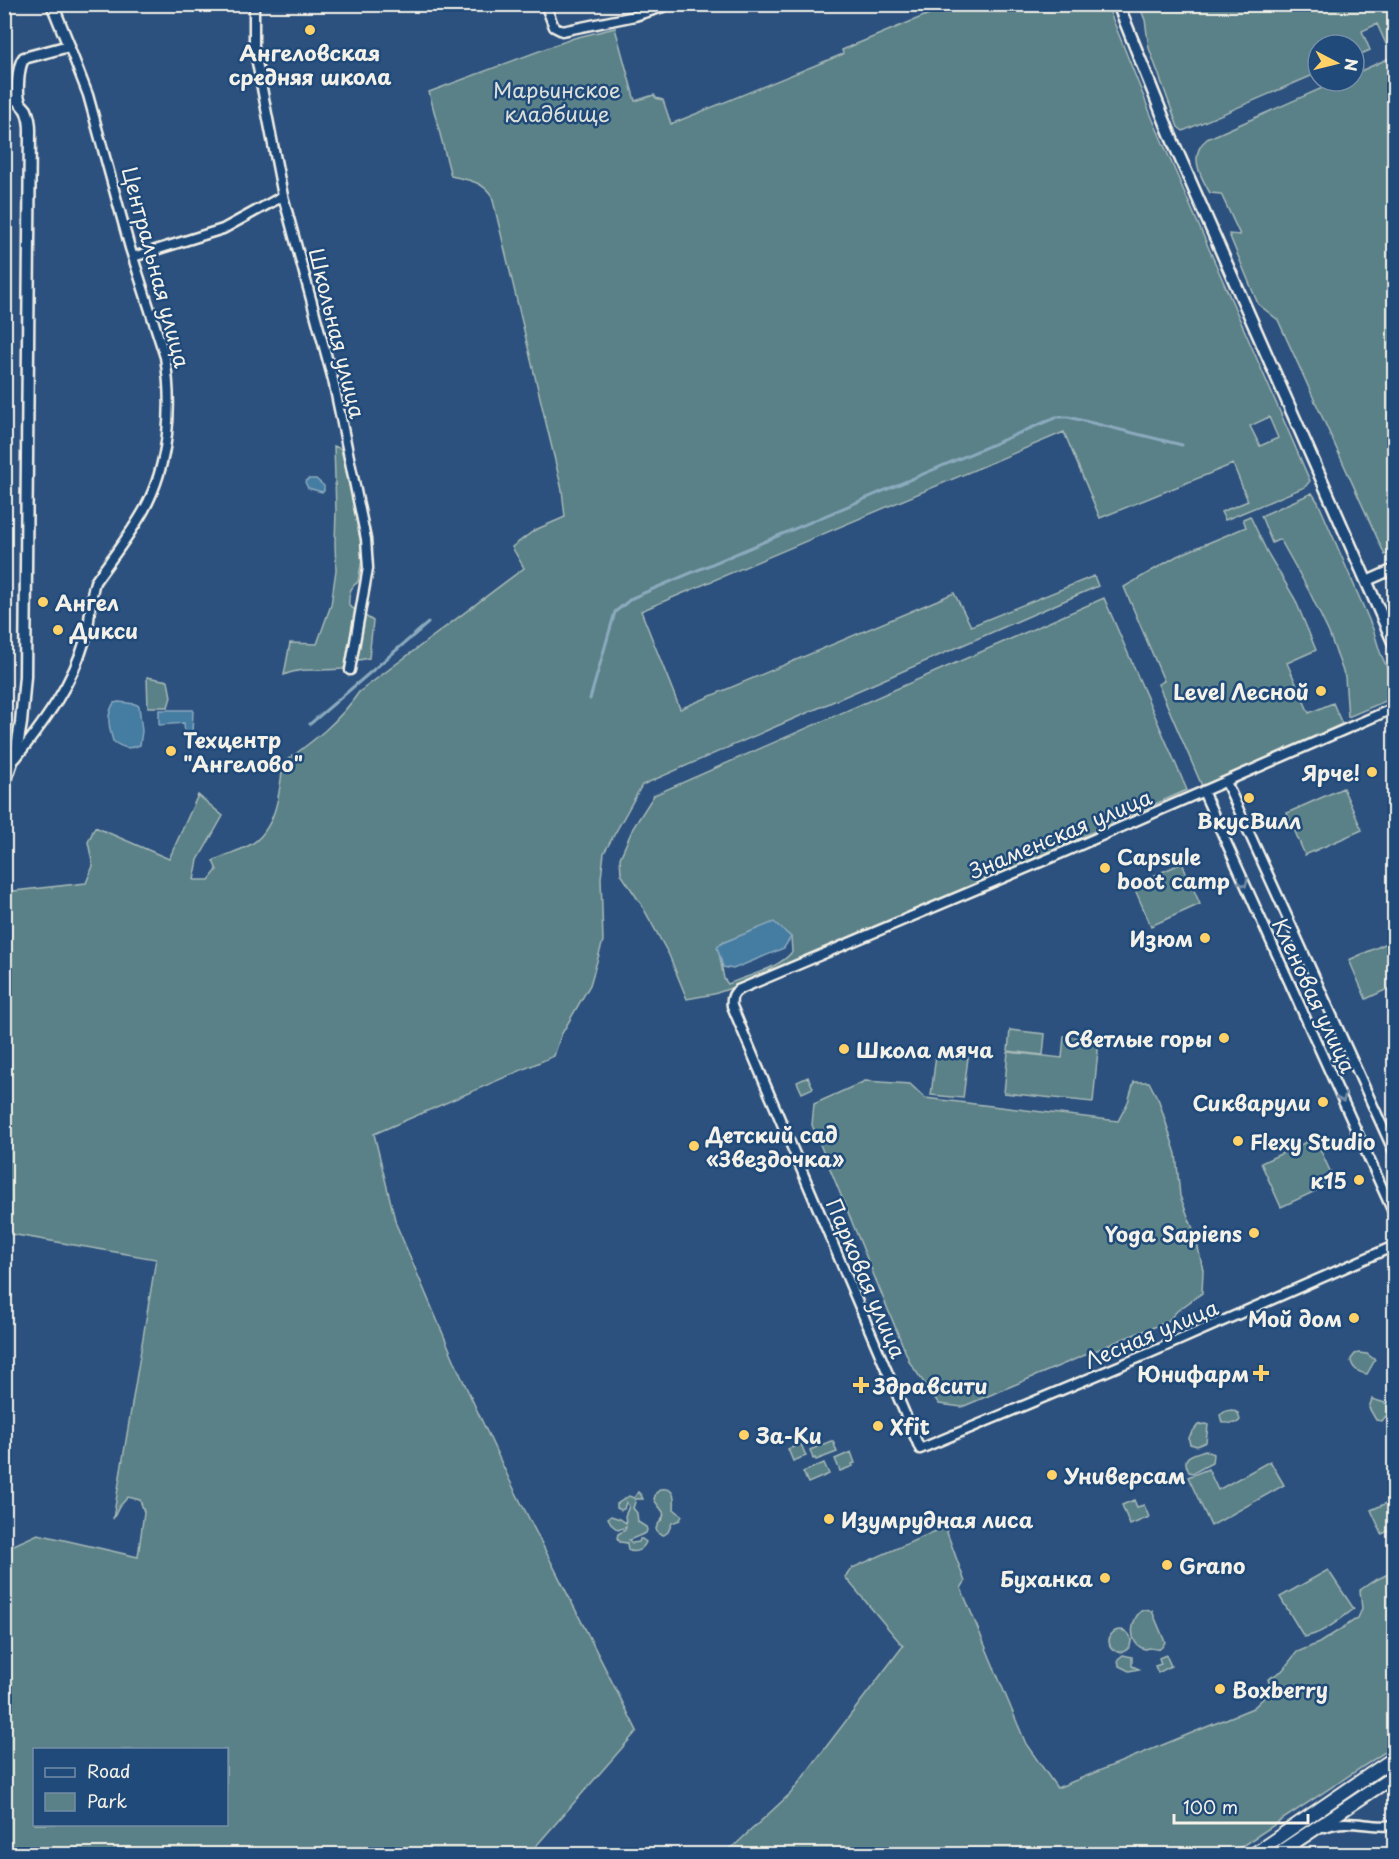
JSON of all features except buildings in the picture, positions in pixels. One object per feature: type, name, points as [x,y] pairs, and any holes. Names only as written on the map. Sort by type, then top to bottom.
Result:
[{"type":"main road","points":[[1254,1854],[1395,1758]]},
{"type":"main road","points":[[1277,1854],[1395,1776]]},
{"type":"street","name":"Центральная улица","points":[[14,760],[57,702],[83,648],[95,582],[144,509],[161,466],[168,419],[168,376],[159,336],[133,257],[88,95],[52,4]]},
{"type":"street","name":"Школьная улица","points":[[254,4],[254,47],[283,196],[333,380],[367,547],[368,568],[350,670]]},
{"type":"street","points":[[545,4],[554,27],[562,31],[635,16],[672,4]]},
{"type":"street","points":[[1118,4],[1174,144],[1395,644]]},
{"type":"street","points":[[4,785],[14,760],[24,695],[30,130],[29,119],[20,102],[18,89],[20,63],[24,58],[69,46]]},
{"type":"street","points":[[4,97],[20,102]]},
{"type":"street","points":[[133,257],[223,229],[283,196]]},
{"type":"street","points":[[1367,581],[1395,569]]},
{"type":"street","name":"Знаменская улица","points":[[738,990],[1395,708]]},
{"type":"street","name":"Кленовая улица","points":[[1226,782],[1395,1152]]},
{"type":"street","name":"Кленовая улица","points":[[1203,791],[1395,1214]]},
{"type":"street","name":"Парковая улица","points":[[738,990],[732,997],[732,1006],[920,1449]]},
{"type":"street","name":"Лесная улица","points":[[920,1449],[1150,1353],[1395,1246]]},
{"type":"street","points":[[1296,1842],[1335,1823],[1395,1825]]},
{"type":"green space","name":"Марьинское кладбище","points":[[953,4],[1107,5],[1153,120],[1310,481],[1305,487],[1225,520],[1221,512],[1248,501],[1233,464],[1100,518],[1064,432],[641,611],[680,709],[954,593],[971,626],[1094,576],[1098,586],[642,785],[604,853],[601,878],[603,941],[590,985],[561,1035],[554,1056],[374,1134],[396,1224],[461,1376],[510,1481],[637,1731],[529,1854],[5,1854],[5,1549],[38,1534],[138,1557],[144,1512],[140,1500],[128,1497],[119,1507],[113,1519],[156,1259],[5,1233],[5,892],[86,883],[93,866],[88,842],[95,827],[169,859],[198,795],[223,816],[198,860],[194,880],[209,880],[217,870],[213,861],[248,846],[265,831],[275,810],[283,763],[334,722],[359,692],[524,568],[512,547],[535,530],[565,517],[562,490],[492,196],[479,184],[451,176],[429,92],[574,38],[615,28],[635,101],[654,95],[663,100],[671,124],[843,54],[842,50]],"holes":[[[1269,417],[1278,438],[1260,446],[1250,426]]]},
{"type":"green space","points":[[1139,5],[1394,5],[1394,39],[1386,44],[1377,24],[1362,31],[1363,33],[1306,33],[1306,78],[1183,131],[1178,127],[1149,48],[1145,20]]},
{"type":"green space","points":[[1394,56],[1394,551],[1385,555],[1278,320],[1258,304],[1229,234],[1240,235],[1221,194],[1210,193],[1206,186],[1197,158],[1201,145],[1207,139],[1311,93],[1366,93],[1366,69]]},
{"type":"green space","points":[[334,446],[341,449],[360,532],[362,560],[358,582],[349,595],[349,606],[373,621],[369,658],[348,662],[343,669],[305,670],[284,675],[290,643],[317,644],[331,605],[336,570]]},
{"type":"green space","points":[[1312,493],[1373,629],[1392,679],[1393,688],[1388,700],[1348,717],[1345,677],[1329,633],[1280,539],[1272,543],[1261,516]]},
{"type":"green space","points":[[1250,516],[1267,552],[1295,599],[1316,650],[1287,663],[1309,713],[1333,703],[1342,724],[1202,786],[1158,684],[1164,681],[1124,587],[1177,556],[1246,527],[1243,519]]},
{"type":"green space","points":[[1104,598],[1187,790],[892,921],[734,987],[714,994],[687,999],[669,955],[641,904],[621,874],[620,858],[633,828],[654,795]],"holes":[[[774,923],[791,937],[792,952],[779,963],[728,984],[724,979],[718,947],[722,943]]]},
{"type":"green space","points":[[147,677],[168,681],[171,697],[168,707],[148,707]]},
{"type":"green space","points":[[1343,788],[1362,830],[1305,855],[1287,813]]},
{"type":"green space","points":[[1182,863],[1200,904],[1151,926],[1133,885]]},
{"type":"green space","points":[[1394,940],[1394,986],[1366,999],[1349,960]]},
{"type":"green space","points":[[1010,1030],[1045,1034],[1043,1055],[1008,1051]]},
{"type":"green space","points":[[1064,1036],[1099,1040],[1093,1102],[1004,1093],[1008,1052],[1062,1058]]},
{"type":"green space","points":[[936,1055],[968,1058],[963,1098],[931,1095]]},
{"type":"green space","points":[[808,1077],[813,1088],[802,1093],[797,1082]]},
{"type":"green space","points":[[865,1081],[910,1084],[925,1098],[1118,1121],[1128,1102],[1134,1082],[1149,1082],[1159,1101],[1176,1154],[1180,1196],[1195,1234],[1203,1270],[1202,1293],[1177,1311],[1167,1322],[962,1407],[939,1404],[910,1363],[812,1125],[814,1104]]},
{"type":"green space","points":[[1315,1138],[1335,1182],[1281,1207],[1261,1163]]},
{"type":"green space","points":[[1359,1353],[1367,1354],[1375,1360],[1367,1374],[1358,1371],[1352,1365],[1351,1359]]},
{"type":"green space","points":[[1372,1399],[1385,1403],[1394,1400],[1394,1420],[1390,1421],[1386,1416],[1382,1421],[1376,1420],[1369,1408]]},
{"type":"green space","points":[[1232,1410],[1238,1413],[1240,1420],[1234,1423],[1222,1423],[1220,1415]]},
{"type":"green space","points":[[1198,1425],[1208,1425],[1206,1442],[1197,1446],[1190,1444],[1189,1438]]},
{"type":"green space","points":[[831,1441],[837,1452],[813,1459],[810,1450]]},
{"type":"green space","points":[[801,1444],[806,1456],[793,1461],[788,1449]]},
{"type":"green space","points":[[1205,1450],[1213,1454],[1212,1463],[1193,1473],[1189,1472],[1187,1459]]},
{"type":"green space","points":[[851,1452],[855,1463],[840,1471],[835,1459]]},
{"type":"green space","points":[[1270,1461],[1284,1485],[1211,1526],[1188,1477],[1208,1469],[1218,1490]]},
{"type":"green space","points":[[824,1463],[829,1474],[808,1483],[803,1472]]},
{"type":"green space","points":[[661,1489],[672,1492],[674,1509],[682,1516],[680,1520],[672,1523],[664,1535],[659,1534],[656,1529],[664,1514],[654,1499],[656,1493]]},
{"type":"green space","points":[[638,1492],[643,1499],[636,1499],[633,1508],[637,1513],[638,1522],[647,1530],[646,1533],[629,1540],[632,1543],[639,1542],[640,1539],[646,1542],[641,1549],[634,1551],[628,1550],[627,1543],[620,1542],[617,1538],[626,1527],[618,1530],[608,1518],[611,1516],[626,1523],[625,1516],[629,1506],[626,1502],[624,1509],[621,1510],[617,1508],[617,1504],[629,1496],[634,1498]]},
{"type":"green space","points":[[1134,1500],[1137,1507],[1144,1505],[1149,1517],[1130,1525],[1122,1505]]},
{"type":"green space","points":[[1394,1500],[1394,1528],[1382,1534],[1371,1510]]},
{"type":"green space","points":[[945,1527],[965,1582],[961,1588],[1026,1744],[1057,1788],[1253,1708],[1271,1691],[1268,1679],[1282,1671],[1297,1652],[1319,1643],[1358,1618],[1362,1609],[1360,1590],[1394,1571],[1394,1746],[1230,1854],[722,1854],[735,1845],[791,1793],[903,1646],[845,1577],[852,1568]]},
{"type":"green space","points":[[1328,1570],[1354,1609],[1324,1630],[1304,1637],[1280,1597]]},
{"type":"green space","points":[[1143,1610],[1152,1611],[1165,1642],[1159,1649],[1145,1649],[1135,1642],[1133,1624],[1135,1618]]},
{"type":"green space","points":[[1120,1630],[1130,1637],[1131,1641],[1124,1651],[1120,1652],[1110,1645],[1109,1641],[1116,1631]]},
{"type":"green space","points":[[1123,1655],[1132,1657],[1132,1666],[1139,1669],[1129,1671],[1119,1666],[1118,1659]]},
{"type":"green space","points":[[1166,1655],[1171,1666],[1158,1673],[1155,1666],[1161,1664],[1159,1658]]},
{"type":"water","points":[[308,479],[316,479],[324,486],[324,491],[308,488],[305,482]]},
{"type":"water","points":[[114,703],[139,706],[142,731],[140,745],[126,748],[113,741],[109,716],[111,707]]},
{"type":"water","points":[[159,710],[193,710],[192,734],[185,735],[184,723],[159,725]]},
{"type":"water","points":[[774,922],[791,937],[784,948],[733,969],[723,967],[717,947]]},
{"type":"waterway","points":[[590,699],[615,612],[632,598],[1057,417],[1068,417],[1182,445]]},
{"type":"waterway","points":[[310,724],[428,623]]},
{"type":"place","name":"Ангеловская средняя школа","points":[[310,30]]},
{"type":"place","name":"Ангел","points":[[43,602]]},
{"type":"place","name":"Дикси","points":[[58,630]]},
{"type":"place","name":"Level Лесной","points":[[1321,691]]},
{"type":"place","name":"Техцентр \"Ангелово\"","points":[[171,751]]},
{"type":"place","name":"Ярче!","points":[[1372,772]]},
{"type":"place","name":"ВкусВилл","points":[[1249,798]]},
{"type":"place","name":"Capsule boot camp","points":[[1105,868]]},
{"type":"place","name":"Изюм","points":[[1205,938]]},
{"type":"place","name":"Светлые горы","points":[[1224,1038]]},
{"type":"place","name":"Школа мяча","points":[[844,1049]]},
{"type":"place","name":"Сикварули","points":[[1323,1102]]},
{"type":"place","name":"Flexy Studio","points":[[1238,1141]]},
{"type":"place","name":"Детский сад «Звездочка»","points":[[694,1146]]},
{"type":"place","name":"к15","points":[[1359,1180]]},
{"type":"place","name":"Yoga Sapiens","points":[[1254,1233]]},
{"type":"place","name":"Мой дом","points":[[1354,1318]]},
{"type":"place","name":"Юнифарм","points":[[1261,1373]]},
{"type":"place","name":"Здравсити","points":[[861,1385]]},
{"type":"place","name":"Xfit","points":[[878,1426]]},
{"type":"place","name":"За-Ки","points":[[744,1435]]},
{"type":"place","name":"Универсам","points":[[1052,1475]]},
{"type":"place","name":"Изумрудная лиса","points":[[829,1519]]},
{"type":"place","name":"Grano","points":[[1167,1565]]},
{"type":"place","name":"Буханка","points":[[1105,1578]]},
{"type":"place","name":"Boxberry","points":[[1220,1689]]}]
